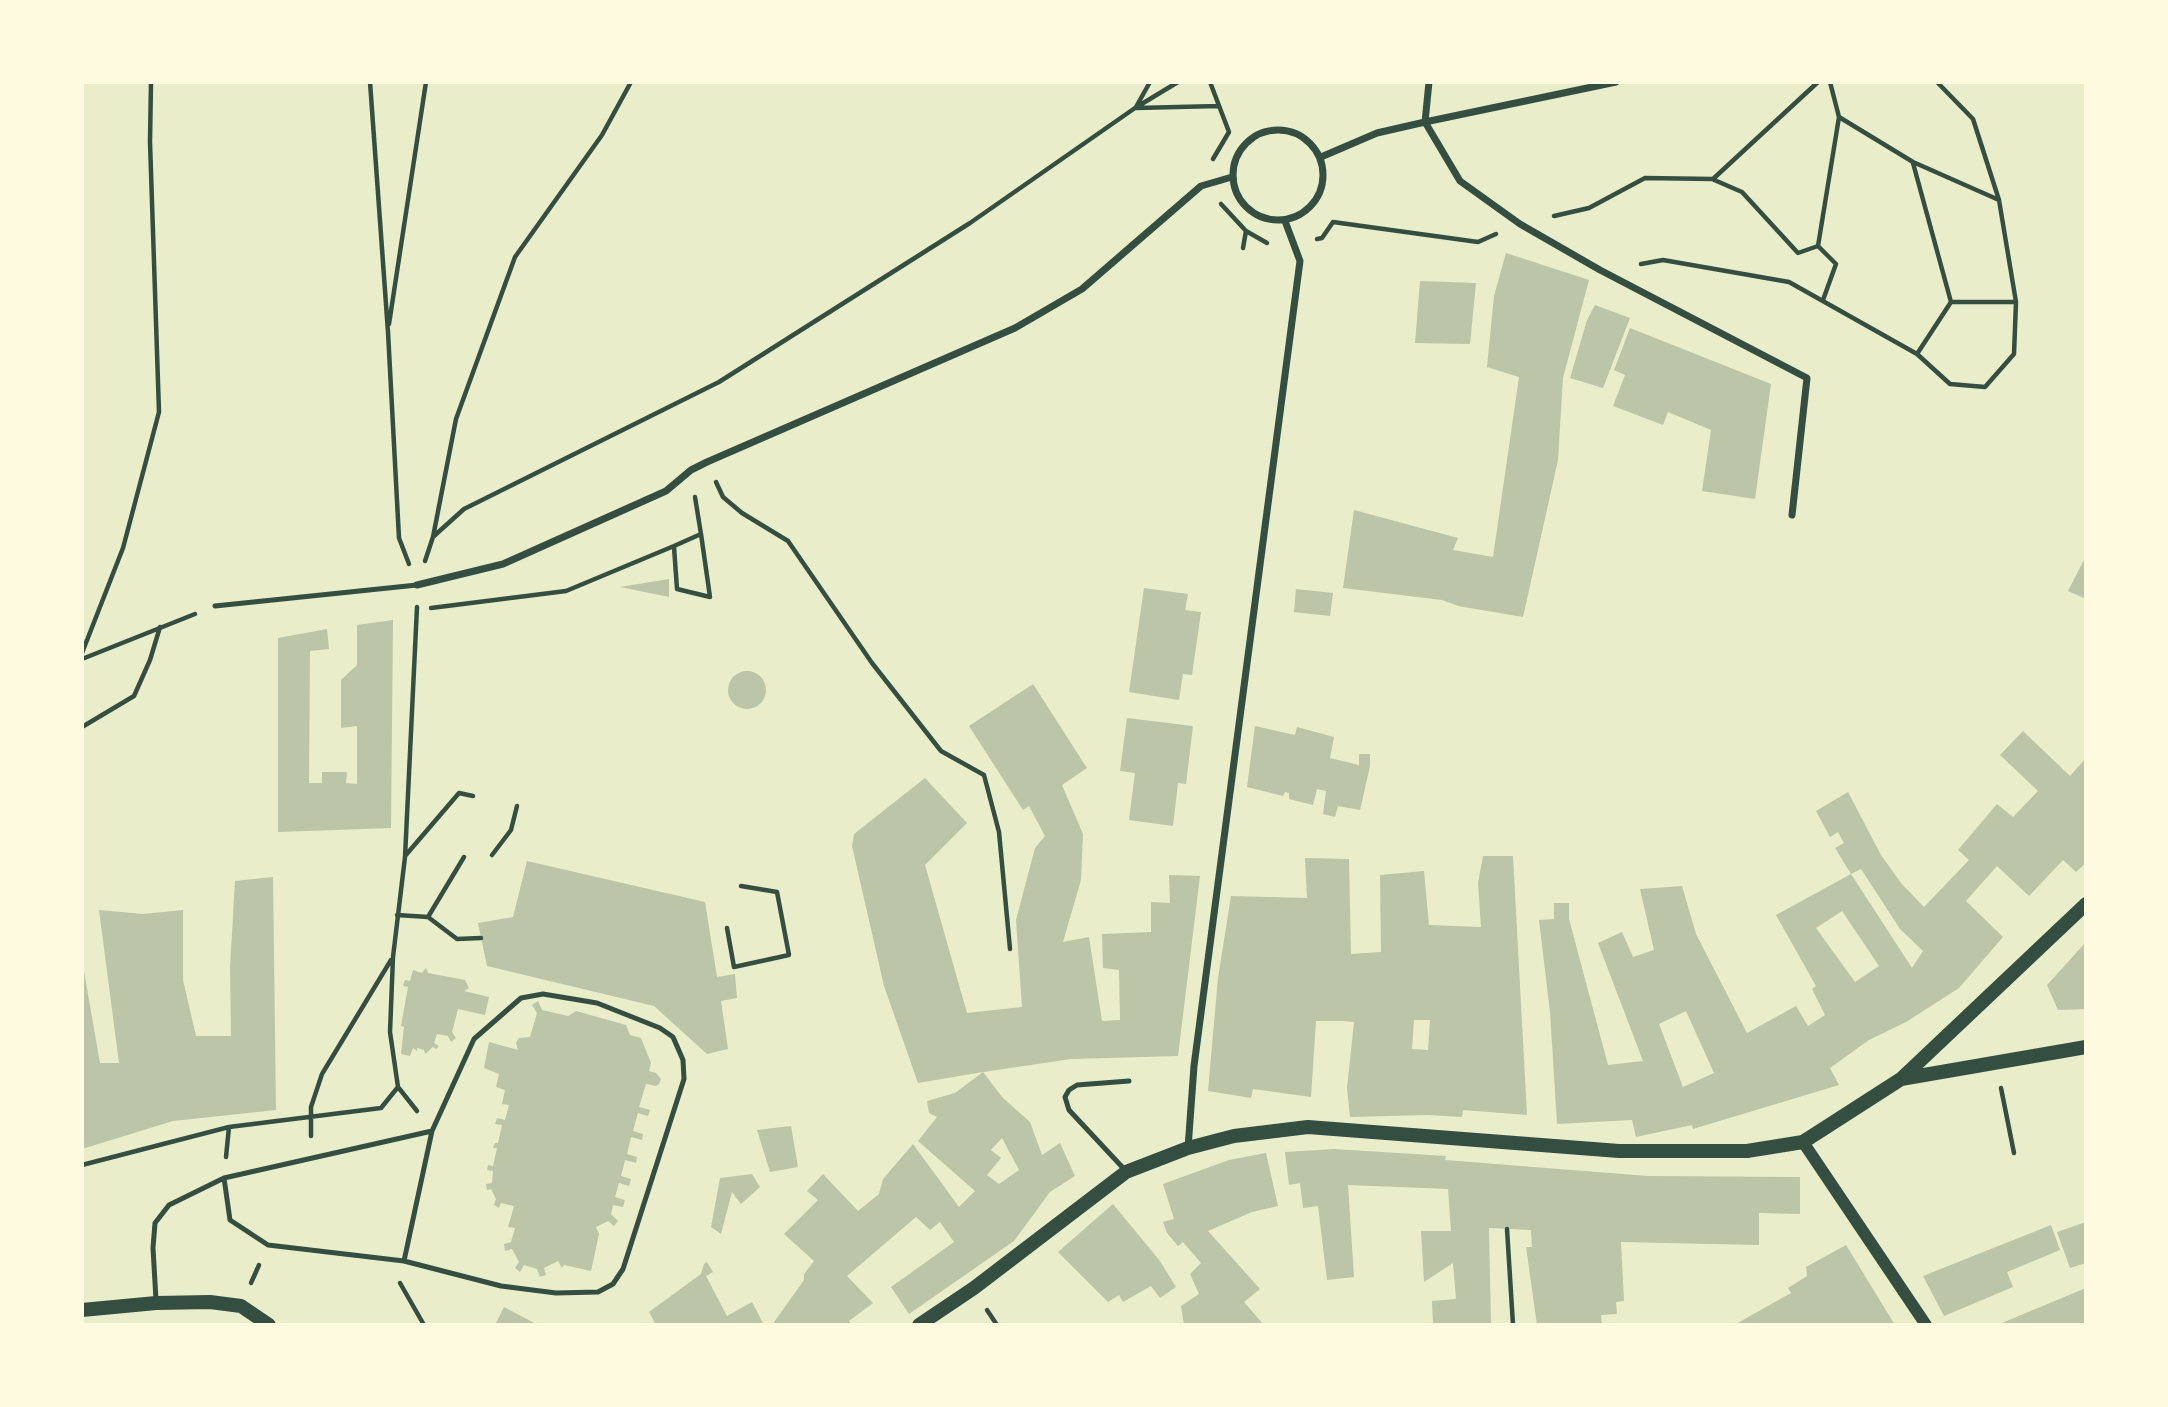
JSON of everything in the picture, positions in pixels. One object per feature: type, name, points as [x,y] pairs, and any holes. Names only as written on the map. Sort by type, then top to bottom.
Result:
[{"type":"main road","points":[[919,1325],[974,1288],[1126,1172],[1188,1148],[1234,1136],[1308,1127],[1619,1151],[1748,1151],[1803,1142],[1900,1079],[2086,904]]},
{"type":"main road","points":[[1900,1079],[2086,1047]]},
{"type":"main road","points":[[82,1310],[156,1303],[210,1302],[241,1306],[269,1325]]},
{"type":"street","points":[[1429,82],[1425,122],[1461,181],[1520,224],[1600,270],[1807,378],[1792,514]]},
{"type":"street","points":[[1321,157],[1377,133],[1616,82]]},
{"type":"street","points":[[1268,130],[1289,130],[1308,139],[1321,157],[1323,184],[1310,208],[1285,221],[1266,219],[1249,211],[1237,196],[1232,177],[1235,156],[1248,139],[1268,130]]},
{"type":"street","points":[[417,585],[503,564],[666,491],[691,470],[1015,328],[1082,289],[1201,186],[1232,177]]},
{"type":"street","points":[[1188,1148],[1194,1066],[1300,261],[1285,221]]},
{"type":"street","points":[[1803,1142],[1926,1325]]},
{"type":"lane","points":[[215,606],[417,585]]},
{"type":"lane","points":[[224,1178],[230,1220],[268,1245],[404,1262],[501,1286],[556,1293],[598,1292],[613,1284],[623,1269],[684,1079],[683,1059],[673,1037],[660,1028],[597,1003],[543,994],[521,998],[474,1039],[432,1131],[404,1262]]},
{"type":"lane","points":[[1126,1172],[1069,1110],[1065,1097],[1069,1090],[1077,1085],[1129,1081]]},
{"type":"lane","points":[[156,1303],[153,1248],[155,1223],[169,1205],[224,1178],[432,1131]]},
{"type":"path","points":[[82,653],[123,548],[159,412],[150,142],[151,82]]},
{"type":"path","points":[[370,82],[388,332],[398,538],[417,585]]},
{"type":"path","points":[[388,332],[426,82]]},
{"type":"path","points":[[432,1131],[398,1087],[390,1032],[393,957],[405,857],[417,585],[433,537],[456,419],[515,257],[602,135],[631,82]]},
{"type":"path","points":[[1135,108],[1150,82]]},
{"type":"path","points":[[433,537],[464,509],[719,382],[970,223],[1135,108],[1178,82]]},
{"type":"path","points":[[1210,82],[1230,132],[1212,160],[1214,183],[1222,208],[1246,231],[1272,246],[1322,238],[1333,222],[1478,242],[1520,224],[1589,208],[1645,178],[1712,179],[1742,192],[1798,253],[1818,246]]},
{"type":"path","points":[[1712,179],[1818,82]]},
{"type":"path","points":[[1818,246],[1839,117],[1830,82]]},
{"type":"path","points":[[1600,270],[1663,260],[1790,282],[1917,354],[1951,384],[1985,387],[2014,354],[2017,302],[1998,200],[1973,119],[1937,82]]},
{"type":"path","points":[[1135,108],[1219,106]]},
{"type":"path","points":[[1839,117],[1913,162],[1998,200]]},
{"type":"path","points":[[1913,162],[1951,302],[1917,354]]},
{"type":"path","points":[[1243,248],[1246,231]]},
{"type":"path","points":[[1818,246],[1836,264],[1823,300]]},
{"type":"path","points":[[1951,302],[2017,302]]},
{"type":"path","points":[[707,463],[723,497],[742,513],[788,541],[872,663],[941,751],[984,775],[999,832],[1010,949]]},
{"type":"path","points":[[674,546],[677,589],[710,597],[691,470]]},
{"type":"path","points":[[417,610],[566,591],[701,534]]},
{"type":"path","points":[[82,659],[215,606]]},
{"type":"path","points":[[82,727],[134,696],[150,660],[160,626]]},
{"type":"path","points":[[405,857],[459,793],[473,796]]},
{"type":"path","points":[[492,855],[511,831],[517,806]]},
{"type":"path","points":[[428,917],[464,857]]},
{"type":"path","points":[[727,928],[734,967],[789,955],[776,892],[741,886]]},
{"type":"path","points":[[397,915],[428,917],[457,939],[481,938]]},
{"type":"path","points":[[311,1107],[322,1074],[393,957]]},
{"type":"path","points":[[82,1165],[229,1126],[381,1108],[398,1087]]},
{"type":"path","points":[[2007,1120],[2014,1153]]},
{"type":"path","points":[[224,1178],[229,1126]]},
{"type":"path","points":[[1507,1229],[1513,1325]]},
{"type":"path","points":[[400,1284],[424,1325]]},
{"type":"building","points":[[1506,253],[1589,280],[1563,378],[1558,460],[1523,617],[1458,606],[1442,600],[1343,588],[1354,510],[1458,538],[1453,550],[1493,557],[1519,377],[1487,367],[1494,296]]},
{"type":"building","points":[[1420,281],[1476,283],[1470,344],[1415,343]]},
{"type":"building","points":[[1595,305],[1630,318],[1603,388],[1570,378],[1587,320]]},
{"type":"building","points":[[1630,328],[1771,384],[1755,499],[1702,491],[1711,430],[1668,412],[1663,425],[1613,406],[1625,375],[1614,370]]},
{"type":"building","points":[[2086,556],[2086,599],[2068,591]]},
{"type":"building","points":[[669,579],[669,597],[620,587]]},
{"type":"building","points":[[1144,588],[1188,594],[1185,610],[1201,612],[1192,675],[1183,674],[1179,700],[1129,692]]},
{"type":"building","points":[[1296,589],[1333,593],[1330,616],[1294,612]]},
{"type":"building","points":[[393,620],[391,828],[278,832],[278,638],[327,629],[329,649],[310,651],[309,783],[322,783],[322,772],[347,772],[346,783],[357,784],[357,726],[341,728],[341,680],[357,665],[357,625]]},
{"type":"building","points":[[747,671],[760,677],[766,690],[760,703],[747,709],[734,703],[728,690],[734,677]]},
{"type":"building","points":[[1033,684],[1087,768],[1062,785],[1083,834],[1081,880],[1063,942],[1089,937],[1102,1021],[1120,1020],[1119,970],[1103,968],[1102,934],[1151,932],[1151,902],[1170,903],[1169,875],[1200,876],[1178,1056],[1071,1059],[918,1083],[884,986],[852,846],[854,834],[925,778],[967,823],[925,865],[967,1013],[1022,1007],[1016,920],[1035,848],[1045,836],[1029,806],[1023,810],[969,726]]},
{"type":"building","points":[[1127,718],[1193,726],[1186,784],[1178,783],[1173,826],[1129,820],[1135,773],[1120,771]]},
{"type":"building","points":[[1255,726],[1295,735],[1297,727],[1334,737],[1330,758],[1359,765],[1359,754],[1370,754],[1370,766],[1360,810],[1338,806],[1335,817],[1323,814],[1326,791],[1317,789],[1313,805],[1289,799],[1289,793],[1285,792],[1283,796],[1247,787]]},
{"type":"building","points":[[2023,731],[2070,776],[2086,758],[2086,863],[2076,872],[2063,860],[2029,896],[1997,866],[1966,901],[2003,937],[1959,988],[1906,1022],[1869,1040],[1830,1068],[1839,1085],[1693,1129],[1692,1125],[1636,1137],[1632,1120],[1557,1124],[1550,1012],[1539,920],[1554,919],[1554,903],[1569,903],[1569,919],[1608,1065],[1643,1061],[1598,943],[1622,932],[1633,957],[1654,950],[1640,889],[1682,886],[1696,934],[1747,1033],[1796,1006],[1808,1026],[1825,1015],[1812,989],[1816,986],[1776,915],[1851,874],[1835,848],[1844,843],[1838,832],[1830,837],[1816,811],[1848,792],[1881,855],[1901,883],[1924,907],[1969,860],[1958,850],[1997,804],[2013,817],[2038,791],[2000,755]],"holes":[[[1861,869],[1900,929],[1923,951],[1912,968],[1851,874]],[[1842,911],[1879,966],[1855,982],[1816,928]],[[1686,1011],[1714,1073],[1683,1087],[1659,1024]]]},
{"type":"building","points":[[1483,856],[1513,856],[1527,1115],[1463,1110],[1462,1117],[1350,1117],[1347,1088],[1354,1022],[1344,1021],[1316,1021],[1311,1097],[1253,1089],[1251,1098],[1208,1091],[1218,978],[1231,896],[1307,898],[1305,858],[1349,859],[1351,954],[1381,952],[1380,875],[1424,871],[1429,925],[1481,927],[1478,883]],"holes":[[[1414,1020],[1430,1020],[1428,1050],[1412,1049]]]},
{"type":"building","points":[[527,861],[705,902],[717,977],[735,974],[737,998],[721,1001],[728,1049],[707,1054],[654,1006],[487,966],[478,923],[513,917]]},
{"type":"building","points":[[273,877],[276,1110],[173,1121],[82,1149],[82,960],[100,1063],[119,1063],[99,910],[143,914],[183,910],[183,980],[196,1036],[231,1036],[230,967],[235,881]]},
{"type":"building","points":[[2086,942],[2086,1009],[2058,1010],[2047,985]]},
{"type":"building","points":[[426,968],[428,973],[465,980],[469,988],[464,991],[489,997],[485,1015],[458,1009],[452,1032],[456,1038],[451,1042],[448,1036],[437,1034],[434,1043],[439,1046],[436,1049],[433,1047],[425,1054],[424,1050],[417,1048],[417,1051],[413,1048],[410,1056],[401,1054],[404,1027],[401,1026],[408,987],[403,986],[405,980],[410,981],[413,970],[422,973]]},
{"type":"building","points":[[538,1001],[542,1010],[568,1016],[576,1011],[626,1025],[630,1035],[641,1038],[651,1063],[649,1071],[656,1073],[661,1079],[656,1086],[646,1084],[639,1107],[650,1110],[648,1116],[638,1113],[633,1131],[643,1134],[642,1140],[631,1137],[627,1154],[637,1157],[636,1163],[625,1160],[621,1176],[631,1179],[629,1186],[619,1183],[615,1197],[625,1200],[623,1207],[613,1205],[611,1214],[618,1221],[614,1226],[608,1221],[596,1227],[599,1234],[591,1271],[564,1265],[562,1268],[558,1261],[544,1268],[546,1275],[540,1277],[537,1269],[524,1265],[520,1272],[515,1268],[519,1262],[512,1249],[505,1251],[504,1244],[511,1242],[515,1228],[508,1227],[514,1206],[501,1203],[499,1208],[494,1205],[496,1199],[491,1189],[487,1190],[486,1184],[492,1183],[493,1171],[487,1170],[488,1165],[493,1166],[497,1148],[493,1148],[495,1143],[498,1143],[502,1125],[495,1124],[497,1118],[505,1120],[509,1105],[502,1104],[505,1090],[496,1087],[499,1074],[484,1068],[489,1042],[518,1050],[516,1043],[519,1038],[530,1037],[537,1013],[532,1005]]},
{"type":"building","points":[[983,1072],[1003,1098],[1030,1122],[1042,1155],[1060,1143],[1075,1176],[1050,1192],[1014,1241],[909,1314],[891,1287],[954,1242],[940,1222],[930,1230],[916,1217],[847,1276],[873,1303],[849,1321],[852,1325],[772,1325],[814,1261],[784,1234],[818,1200],[807,1191],[823,1174],[858,1211],[879,1194],[883,1179],[913,1144],[959,1207],[975,1191],[918,1141],[937,1117],[929,1113],[927,1101],[955,1093]],"holes":[[[1002,1138],[1019,1170],[999,1184],[987,1175],[1001,1158],[991,1150]]]},
{"type":"building","points":[[791,1126],[798,1167],[770,1172],[757,1130]]},
{"type":"building","points":[[1334,1149],[1446,1156],[1445,1160],[1648,1176],[1800,1177],[1800,1214],[1759,1213],[1759,1245],[1621,1242],[1624,1301],[1616,1302],[1617,1314],[1601,1315],[1602,1325],[1537,1325],[1526,1247],[1532,1247],[1531,1230],[1489,1228],[1491,1325],[1433,1325],[1432,1301],[1456,1299],[1453,1263],[1424,1282],[1421,1231],[1451,1231],[1448,1189],[1348,1185],[1354,1277],[1327,1280],[1318,1206],[1303,1208],[1300,1183],[1289,1185],[1285,1152]]},
{"type":"building","points":[[1266,1153],[1278,1206],[1252,1212],[1208,1231],[1260,1289],[1244,1302],[1264,1325],[1184,1325],[1181,1306],[1199,1294],[1190,1274],[1201,1263],[1183,1242],[1178,1246],[1167,1233],[1163,1222],[1174,1219],[1163,1184],[1229,1160]]},
{"type":"building","points":[[752,1174],[760,1187],[741,1204],[732,1192],[721,1234],[711,1227],[720,1178]]},
{"type":"building","points":[[1113,1204],[1160,1261],[1176,1287],[1160,1298],[1151,1286],[1123,1302],[1119,1295],[1108,1302],[1058,1252]]},
{"type":"building","points":[[2086,1222],[2086,1263],[2070,1268],[2057,1232]]},
{"type":"building","points":[[2051,1225],[2060,1250],[2007,1272],[2013,1287],[1944,1316],[1923,1276]]},
{"type":"building","points":[[1846,1245],[1895,1325],[1734,1325],[1791,1293],[1788,1288],[1807,1276],[1806,1267]]},
{"type":"building","points":[[707,1262],[713,1272],[706,1276],[727,1316],[752,1302],[764,1325],[656,1325],[649,1312],[701,1274]]},
{"type":"building","points":[[2086,1288],[2086,1325],[1997,1325]]},
{"type":"building","points":[[504,1307],[538,1325],[495,1325]]}]
